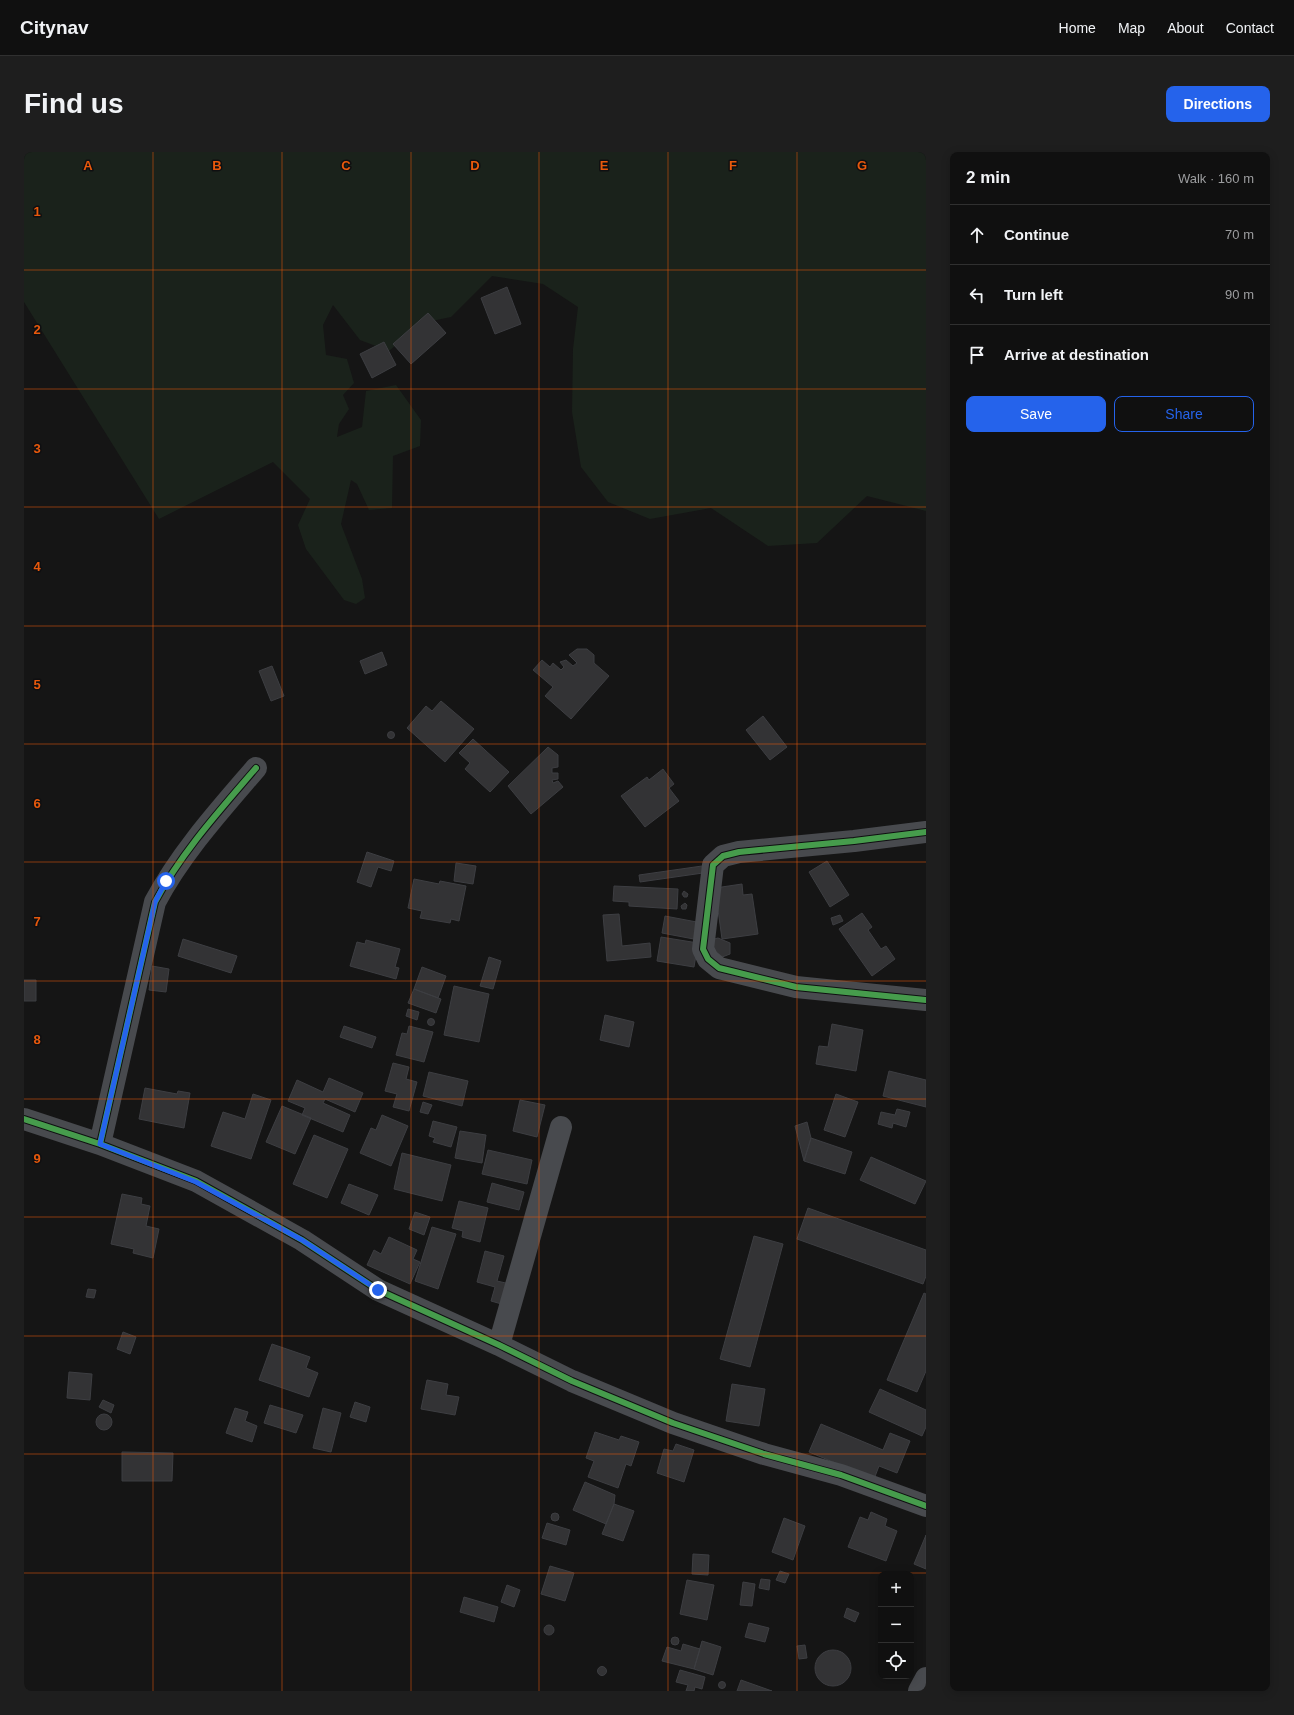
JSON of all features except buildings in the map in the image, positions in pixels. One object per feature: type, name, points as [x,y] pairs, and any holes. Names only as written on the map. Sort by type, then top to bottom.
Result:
[{"type":"street","points":[[100,1144],[155,902],[166,881],[212,820],[256,768]]},
{"type":"street","points":[[926,832],[854,841],[739,852],[723,856],[713,865],[703,949],[708,959],[719,968],[796,987],[926,1000]]},
{"type":"street","points":[[24,1120],[100,1144],[196,1182],[302,1240],[378,1290],[499,1345],[572,1381],[673,1423],[764,1454],[840,1475],[926,1506]]},
{"type":"street","points":[[499,1345],[561,1126]]},
{"type":"street","points":[[919,1691],[926,1678]]},
{"type":"shaded area","points":[[24,152],[926,152],[926,511],[867,496],[817,543],[768,546],[711,508],[650,519],[608,502],[581,467],[572,412],[573,349],[578,307],[543,284],[492,276],[451,317],[422,323],[389,351],[360,340],[333,305],[323,325],[326,355],[347,359],[354,383],[343,395],[349,409],[339,424],[337,437],[362,427],[366,391],[396,385],[421,420],[420,446],[393,456],[392,508],[369,510],[357,484],[351,480],[341,524],[362,579],[365,598],[356,604],[344,600],[306,549],[298,525],[310,499],[273,462],[159,519],[24,302]]},
{"type":"cycle path","points":[[100,1144],[155,902],[165,884],[189,849],[256,768]]},
{"type":"cycle path","points":[[926,832],[854,841],[739,852],[723,856],[713,865],[703,949],[708,959],[719,968],[796,987],[926,1000]]},
{"type":"cycle path","points":[[24,1119],[100,1144],[196,1181],[302,1240],[378,1290],[499,1345],[572,1381],[673,1423],[764,1454],[841,1475],[926,1506]]},
{"type":"route","points":[[166,881],[155,902],[100,1144],[196,1182],[302,1240],[378,1290]]}]
